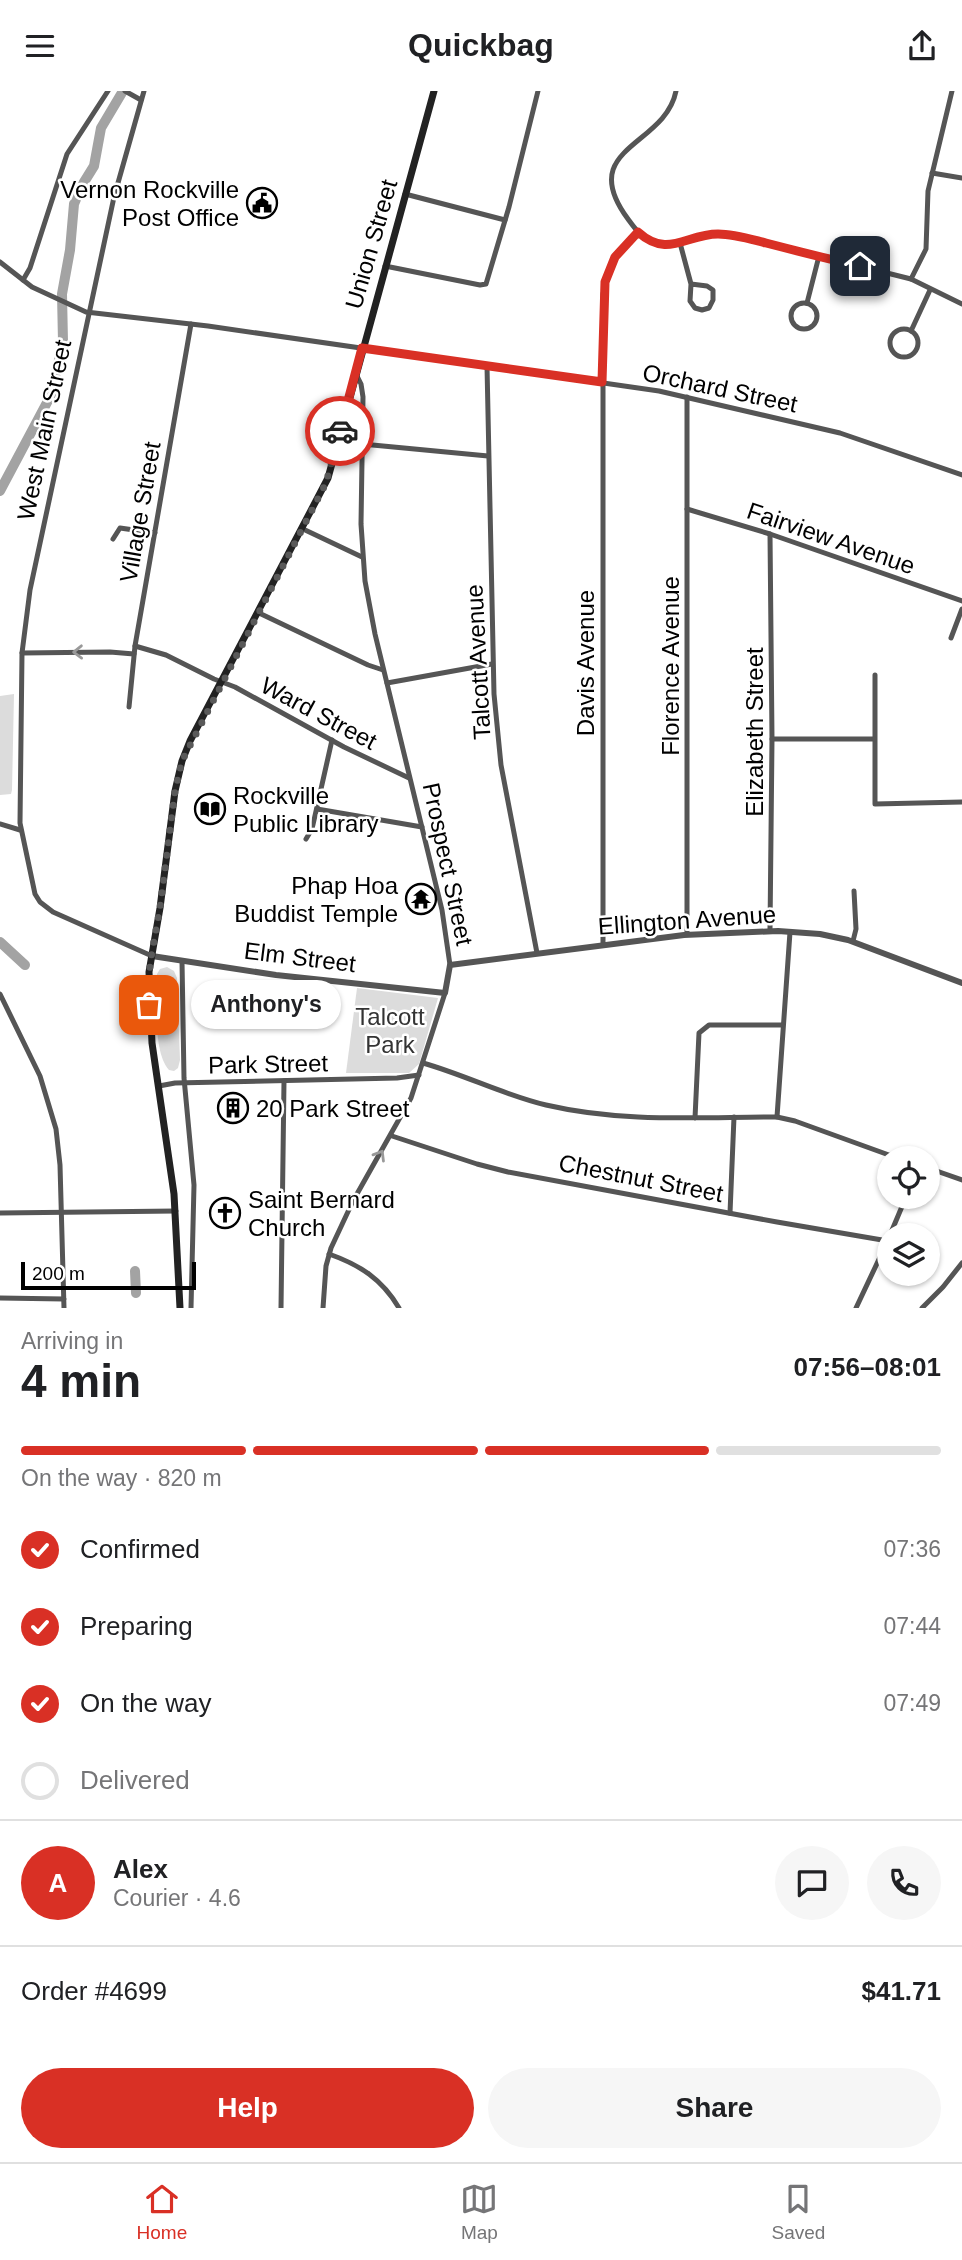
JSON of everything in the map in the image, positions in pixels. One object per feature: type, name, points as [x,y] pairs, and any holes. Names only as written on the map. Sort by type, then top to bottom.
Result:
[{"type":"main road","name":"Union Street","points":[[152,956],[179,770],[190,741],[328,478],[434,91]]},
{"type":"main road","points":[[152,956],[149,972],[150,1023],[176,1211],[180,1308]]},
{"type":"street","points":[[23,280],[30,268],[67,155],[108,91]]},
{"type":"street","name":"West Main Street","points":[[144,91],[118,179],[33,574],[22,653],[20,829],[35,894],[42,904],[152,956]]},
{"type":"street","points":[[385,267],[485,285],[505,220],[538,91]]},
{"type":"street","points":[[676,91],[666,115],[629,147],[612,171],[612,192],[616,203],[647,240],[659,245],[719,234],[911,279],[962,304]]},
{"type":"street","points":[[911,279],[928,241],[926,210],[952,91]]},
{"type":"street","points":[[127,92],[141,100]]},
{"type":"street","points":[[932,173],[962,178]]},
{"type":"street","points":[[405,194],[505,220]]},
{"type":"street","name":"Davis Avenue","points":[[603,945],[602,382],[605,282],[615,257],[638,232]]},
{"type":"street","points":[[680,243],[691,284],[690,301],[695,308],[709,308],[713,300],[713,290],[707,286],[691,284]]},
{"type":"street","points":[[807,303],[819,256]]},
{"type":"street","name":"Orchard Street","points":[[0,262],[45,293],[71,307],[90,313],[362,348],[602,382],[687,397],[839,433],[962,475]]},
{"type":"street","points":[[911,331],[930,290]]},
{"type":"street","points":[[807,303],[817,312],[817,321],[810,328],[802,330],[792,322],[791,314],[795,306],[807,303]]},
{"type":"street","name":"Village Street","points":[[129,707],[135,646],[191,324]]},
{"type":"street","points":[[898,331],[911,331],[918,343],[915,352],[907,356],[898,355],[892,349],[892,336],[898,331]]},
{"type":"street","name":"Talcott Avenue","points":[[486,366],[492,664],[501,765],[537,953]]},
{"type":"street","name":"Prospect Street","points":[[323,1308],[329,1254],[353,1201],[411,1098],[445,993],[450,965],[445,927],[370,609],[362,557],[362,389],[355,373]]},
{"type":"street","points":[[349,395],[362,406]]},
{"type":"street","name":"Florence Avenue","points":[[687,397],[687,934]]},
{"type":"street","points":[[362,444],[488,456]]},
{"type":"street","name":"Fairview Avenue","points":[[687,509],[770,534],[962,601]]},
{"type":"street","points":[[113,539],[120,528],[155,533]]},
{"type":"street","points":[[303,529],[362,557]]},
{"type":"street","name":"Elizabeth Street","points":[[770,534],[770,930]]},
{"type":"street","points":[[951,638],[962,609]]},
{"type":"street","points":[[259,613],[383,670]]},
{"type":"street","name":"Ward Street","points":[[135,646],[166,655],[239,689],[409,778]]},
{"type":"street","points":[[22,653],[134,654]]},
{"type":"street","points":[[387,683],[492,664]]},
{"type":"street","points":[[875,675],[875,804],[962,802]]},
{"type":"street","points":[[772,739],[873,739]]},
{"type":"street","points":[[306,839],[312,829],[332,740]]},
{"type":"street","points":[[317,809],[422,827]]},
{"type":"street","points":[[0,824],[20,829]]},
{"type":"street","points":[[853,941],[856,929],[854,891]]},
{"type":"street","name":"Ellington Avenue","points":[[450,965],[687,934],[770,930],[827,935],[853,941],[962,983]]},
{"type":"street","points":[[777,1117],[790,932]]},
{"type":"street","name":"Elm Street","points":[[152,956],[276,975],[445,993]]},
{"type":"street","points":[[182,961],[184,1083],[194,1185],[191,1308]]},
{"type":"street","points":[[0,994],[38,1069],[50,1105],[59,1153],[64,1308]]},
{"type":"street","points":[[695,1118],[699,1033],[703,1028],[709,1025],[782,1025]]},
{"type":"street","points":[[423,1063],[544,1105],[584,1113],[642,1119],[777,1117],[877,1151]]},
{"type":"street","name":"Park Street","points":[[159,1086],[419,1075]]},
{"type":"street","points":[[281,1308],[284,1081]]},
{"type":"street","points":[[730,1213],[734,1117]]},
{"type":"street","name":"Chestnut Street","points":[[392,1136],[498,1169],[730,1213],[877,1236]]},
{"type":"street","points":[[940,1172],[962,1180]]},
{"type":"street","points":[[0,1213],[176,1211]]},
{"type":"street","points":[[329,1254],[376,1277],[399,1308]]},
{"type":"street","points":[[856,1308],[877,1263]]},
{"type":"street","points":[[922,1308],[962,1263]]},
{"type":"street","points":[[0,1298],[64,1299]]},
{"type":"green space","points":[[14,694],[12,790],[11,794],[0,795],[0,696]]},
{"type":"green space","points":[[167,967],[174,971],[177,978],[180,1060],[174,1071],[169,1070],[164,1061],[157,1025],[157,974],[160,969]]},
{"type":"green space","name":"Talcott Park","points":[[357,988],[438,998],[419,1064],[409,1073],[346,1073]]},
{"type":"waterway","points":[[0,491],[51,395],[63,342],[62,294],[70,250],[74,204],[94,166],[101,128],[123,91]]},
{"type":"waterway","points":[[0,942],[25,965]]},
{"type":"waterway","points":[[135,1271],[136,1293]]},
{"type":"way so far","points":[[149,1005],[150,963],[175,791],[182,761],[326,483],[340,431]]},
{"type":"place","name":"Vernon Rockville Post Office","points":[[262,203]]},
{"type":"place","name":"Rockville Public Library","points":[[210,809]]},
{"type":"place","name":"Phap Hoa Buddist Temple","points":[[421,899]]},
{"type":"place","name":"Anthony's","points":[[149,1005]]},
{"type":"place","name":"20 Park Street","points":[[233,1108]]},
{"type":"place","name":"Saint Bernard Church","points":[[225,1213]]},
{"type":"route","points":[[340,431],[362,348],[602,382],[605,282],[615,257],[638,232],[659,245],[680,243],[706,235],[735,235],[860,266]]}]
